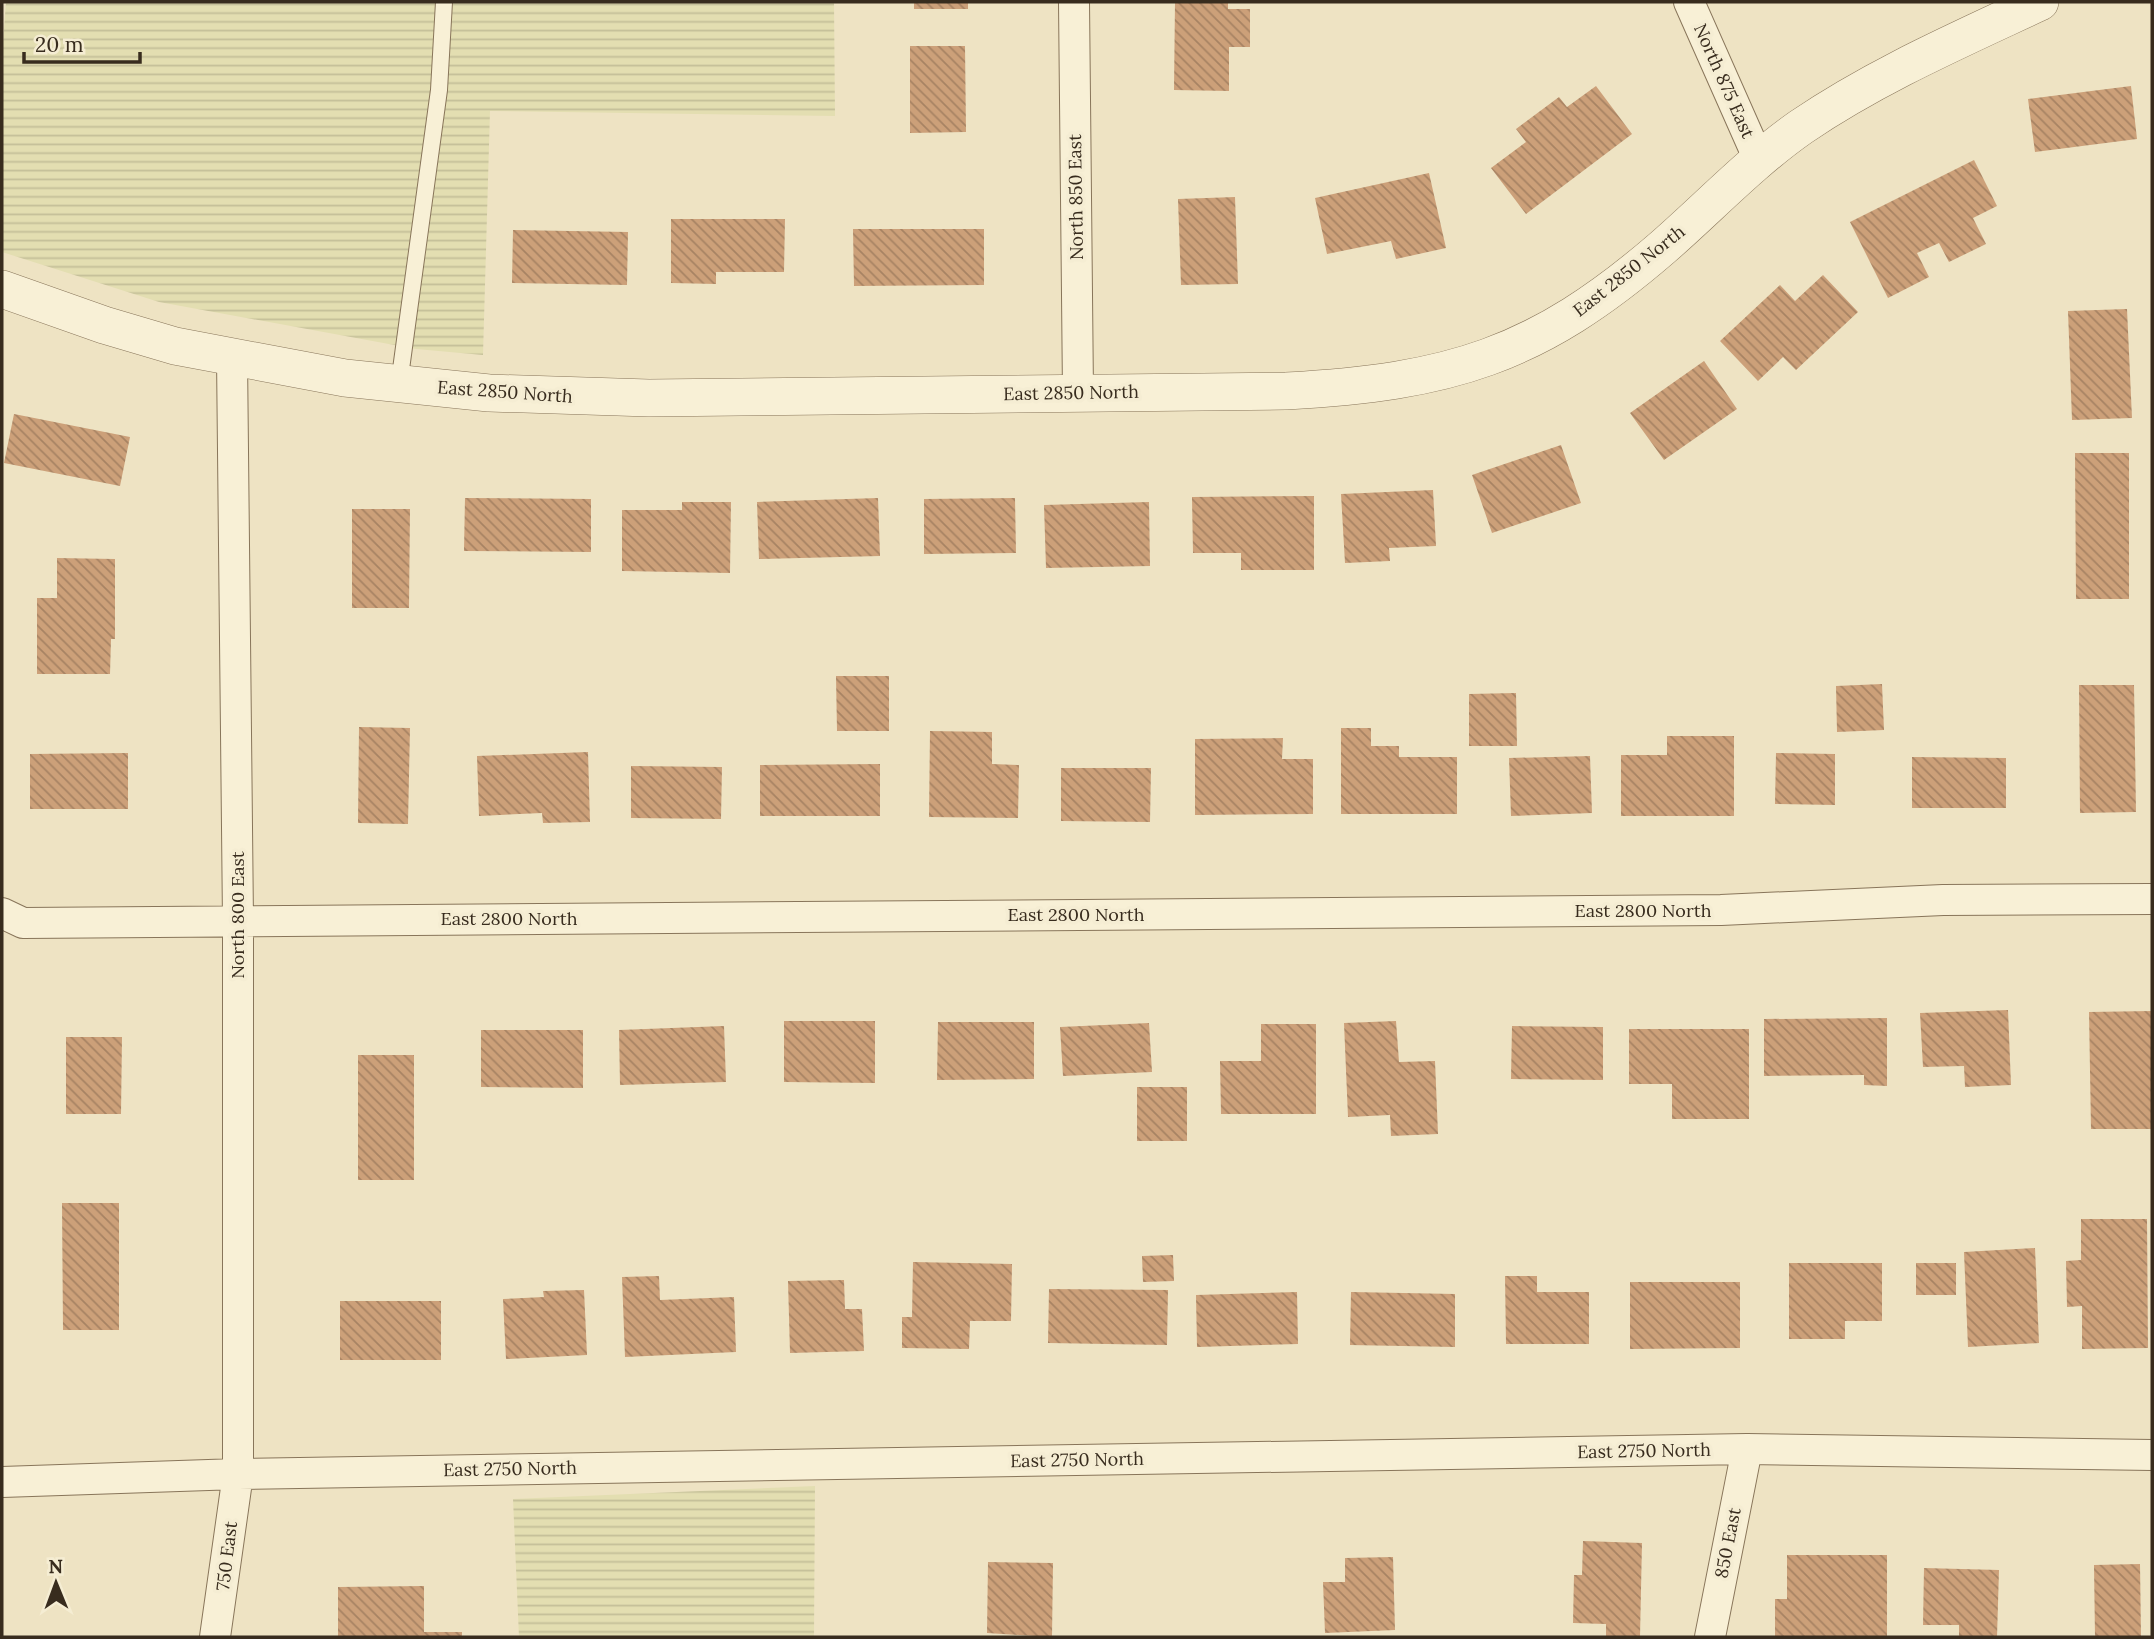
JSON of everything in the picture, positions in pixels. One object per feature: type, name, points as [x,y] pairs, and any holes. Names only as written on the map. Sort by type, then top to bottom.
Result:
[{"type":"street","name":"North 850 East","points":[[1074,2],[1078,392]]},
{"type":"street","name":"North 875 East","points":[[1689,2],[1759,160]]},
{"type":"street","name":"East 2850 North","points":[[2,289],[116,328],[175,345],[232,357],[399,384],[550,397],[1286,391],[1353,388],[1462,368],[1507,352],[1553,329],[1608,292],[1759,160],[1801,127],[1897,70],[2040,2]]},
{"type":"street","name":"North 800 East","points":[[232,357],[239,921],[238,1474]]},
{"type":"street","name":"East 2800 North","points":[[2,914],[23,923],[1707,910],[1943,900],[2152,899]]},
{"type":"street","name":"East 2750 North","points":[[2,1482],[238,1474],[1747,1449],[2152,1455]]},
{"type":"street","name":"850 East","points":[[1710,1637],[1747,1449]]},
{"type":"street","name":"750 East","points":[[215,1637],[238,1474]]},
{"type":"lane","points":[[399,384],[439,90],[443,2]]},
{"type":"shaded area","points":[[6,2],[834,2],[835,116],[490,111],[483,355],[416,349],[159,302],[2,252],[2,57]]},
{"type":"shaded area","points":[[815,1486],[814,1637],[519,1637],[513,1499]]},
{"type":"building","points":[[914,2],[968,2],[968,9],[914,9]]},
{"type":"building","points":[[1175,2],[1228,2],[1228,9],[1250,9],[1250,47],[1229,47],[1229,91],[1174,90]]},
{"type":"building","points":[[910,46],[965,46],[966,132],[910,133]]},
{"type":"building","points":[[1596,86],[1632,134],[1526,214],[1491,168],[1526,142],[1516,129],[1559,97],[1567,107]]},
{"type":"building","points":[[2131,86],[2137,139],[2035,152],[2028,99]]},
{"type":"building","points":[[1974,160],[1997,206],[1973,218],[1986,244],[1949,262],[1939,243],[1917,253],[1929,277],[1888,298],[1850,222]]},
{"type":"building","points":[[1429,173],[1446,248],[1396,259],[1391,241],[1327,254],[1315,198]]},
{"type":"building","points":[[1235,197],[1238,284],[1181,285],[1178,199]]},
{"type":"building","points":[[671,219],[785,219],[784,272],[716,272],[716,284],[671,283]]},
{"type":"building","points":[[853,229],[984,229],[984,285],[854,286]]},
{"type":"building","points":[[513,230],[628,232],[627,285],[512,283]]},
{"type":"building","points":[[1823,275],[1858,312],[1796,370],[1783,357],[1758,381],[1720,341],[1780,285],[1795,301]]},
{"type":"building","points":[[2127,309],[2132,418],[2072,420],[2068,311]]},
{"type":"building","points":[[1704,361],[1737,409],[1664,460],[1630,413]]},
{"type":"building","points":[[14,414],[130,437],[120,486],[4,463]]},
{"type":"building","points":[[1561,445],[1581,503],[1492,533],[1472,475]]},
{"type":"building","points":[[2075,453],[2129,453],[2129,599],[2076,599]]},
{"type":"building","points":[[1433,490],[1436,546],[1389,548],[1390,561],[1345,563],[1341,494]]},
{"type":"building","points":[[1314,496],[1314,570],[1241,570],[1241,553],[1193,553],[1192,497]]},
{"type":"building","points":[[465,498],[591,499],[591,552],[464,551]]},
{"type":"building","points":[[878,498],[880,556],[759,559],[757,502]]},
{"type":"building","points":[[1015,498],[1016,553],[924,554],[924,499]]},
{"type":"building","points":[[682,502],[731,502],[730,573],[622,571],[622,510],[682,510]]},
{"type":"building","points":[[1149,502],[1150,566],[1046,568],[1044,505]]},
{"type":"building","points":[[352,509],[410,509],[409,608],[352,608]]},
{"type":"building","points":[[57,558],[115,559],[115,639],[111,639],[110,674],[37,674],[37,598],[57,598]]},
{"type":"building","points":[[836,676],[889,676],[889,731],[837,731]]},
{"type":"building","points":[[1882,684],[1884,730],[1837,732],[1836,686]]},
{"type":"building","points":[[2079,685],[2134,685],[2136,812],[2080,813]]},
{"type":"building","points":[[1516,693],[1517,746],[1469,746],[1469,694]]},
{"type":"building","points":[[359,727],[410,728],[408,824],[358,823]]},
{"type":"building","points":[[1341,728],[1371,728],[1371,746],[1399,746],[1399,757],[1457,757],[1457,814],[1341,814]]},
{"type":"building","points":[[930,731],[992,732],[992,764],[1019,765],[1018,818],[929,817]]},
{"type":"building","points":[[1667,736],[1734,736],[1734,816],[1621,816],[1621,755],[1667,755]]},
{"type":"building","points":[[1283,738],[1282,759],[1313,759],[1313,814],[1195,815],[1195,739]]},
{"type":"building","points":[[588,752],[590,822],[543,823],[542,813],[479,816],[477,756]]},
{"type":"building","points":[[128,753],[128,809],[30,809],[30,754]]},
{"type":"building","points":[[1776,753],[1835,754],[1835,805],[1775,804]]},
{"type":"building","points":[[1590,756],[1592,813],[1511,816],[1509,758]]},
{"type":"building","points":[[1912,757],[2006,758],[2006,808],[1912,808]]},
{"type":"building","points":[[880,764],[880,816],[760,816],[760,765]]},
{"type":"building","points":[[631,766],[722,767],[721,819],[631,818]]},
{"type":"building","points":[[1061,768],[1151,768],[1150,822],[1061,821]]},
{"type":"building","points":[[2008,1010],[2011,1085],[1965,1087],[1964,1066],[1923,1067],[1920,1013]]},
{"type":"building","points":[[2152,1011],[2152,1129],[2091,1129],[2089,1012]]},
{"type":"building","points":[[1887,1018],[1887,1086],[1864,1085],[1864,1075],[1764,1076],[1764,1019]]},
{"type":"building","points":[[784,1021],[875,1021],[875,1083],[784,1082]]},
{"type":"building","points":[[1396,1021],[1399,1062],[1435,1061],[1438,1134],[1391,1136],[1390,1115],[1348,1117],[1344,1023]]},
{"type":"building","points":[[938,1022],[1034,1022],[1034,1079],[937,1080]]},
{"type":"building","points":[[1149,1023],[1152,1072],[1063,1076],[1060,1027]]},
{"type":"building","points":[[1261,1024],[1316,1024],[1316,1114],[1221,1114],[1220,1061],[1261,1061]]},
{"type":"building","points":[[724,1026],[726,1082],[620,1085],[619,1030]]},
{"type":"building","points":[[1512,1026],[1603,1027],[1603,1080],[1511,1079]]},
{"type":"building","points":[[1629,1029],[1749,1029],[1749,1119],[1672,1119],[1672,1084],[1629,1084]]},
{"type":"building","points":[[481,1030],[583,1030],[583,1088],[481,1087]]},
{"type":"building","points":[[66,1037],[122,1037],[121,1114],[66,1114]]},
{"type":"building","points":[[358,1055],[414,1055],[414,1180],[358,1180]]},
{"type":"building","points":[[1137,1087],[1187,1087],[1187,1141],[1137,1141]]},
{"type":"building","points":[[62,1203],[119,1203],[119,1330],[63,1330]]},
{"type":"building","points":[[2081,1219],[2147,1219],[2148,1348],[2082,1349],[2082,1306],[2067,1307],[2066,1261],[2081,1260]]},
{"type":"building","points":[[2035,1248],[2039,1343],[1968,1347],[1964,1252]]},
{"type":"building","points":[[1173,1255],[1174,1281],[1143,1282],[1142,1256]]},
{"type":"building","points":[[913,1262],[1012,1264],[1011,1321],[970,1321],[969,1349],[902,1348],[902,1317],[912,1317]]},
{"type":"building","points":[[1789,1263],[1882,1263],[1882,1321],[1845,1321],[1845,1339],[1789,1339]]},
{"type":"building","points":[[1916,1263],[1956,1263],[1956,1295],[1916,1295]]},
{"type":"building","points":[[659,1276],[660,1300],[734,1297],[736,1352],[625,1357],[622,1277]]},
{"type":"building","points":[[1505,1276],[1537,1276],[1537,1292],[1589,1292],[1589,1344],[1506,1344]]},
{"type":"building","points":[[844,1280],[845,1309],[862,1309],[864,1351],[790,1353],[788,1281]]},
{"type":"building","points":[[1630,1282],[1740,1282],[1740,1348],[1630,1349]]},
{"type":"building","points":[[1049,1289],[1168,1290],[1167,1345],[1048,1343]]},
{"type":"building","points":[[584,1290],[587,1355],[506,1359],[503,1299],[544,1297],[543,1291]]},
{"type":"building","points":[[1297,1292],[1298,1344],[1197,1347],[1196,1295]]},
{"type":"building","points":[[1351,1292],[1455,1294],[1455,1347],[1350,1345]]},
{"type":"building","points":[[340,1301],[441,1301],[441,1360],[340,1360]]},
{"type":"building","points":[[1583,1541],[1642,1543],[1640,1637],[1606,1637],[1606,1624],[1573,1623],[1574,1575],[1582,1575]]},
{"type":"building","points":[[1787,1555],[1887,1555],[1887,1637],[1775,1637],[1775,1599],[1787,1599]]},
{"type":"building","points":[[1393,1557],[1395,1630],[1325,1633],[1323,1582],[1345,1582],[1345,1558]]},
{"type":"building","points":[[988,1562],[1053,1563],[1052,1637],[987,1633]]},
{"type":"building","points":[[2140,1564],[2141,1637],[2095,1637],[2094,1565]]},
{"type":"building","points":[[1924,1568],[1999,1570],[1997,1637],[1959,1637],[1959,1625],[1923,1625]]},
{"type":"building","points":[[424,1586],[424,1632],[462,1632],[462,1637],[338,1637],[338,1587]]}]
